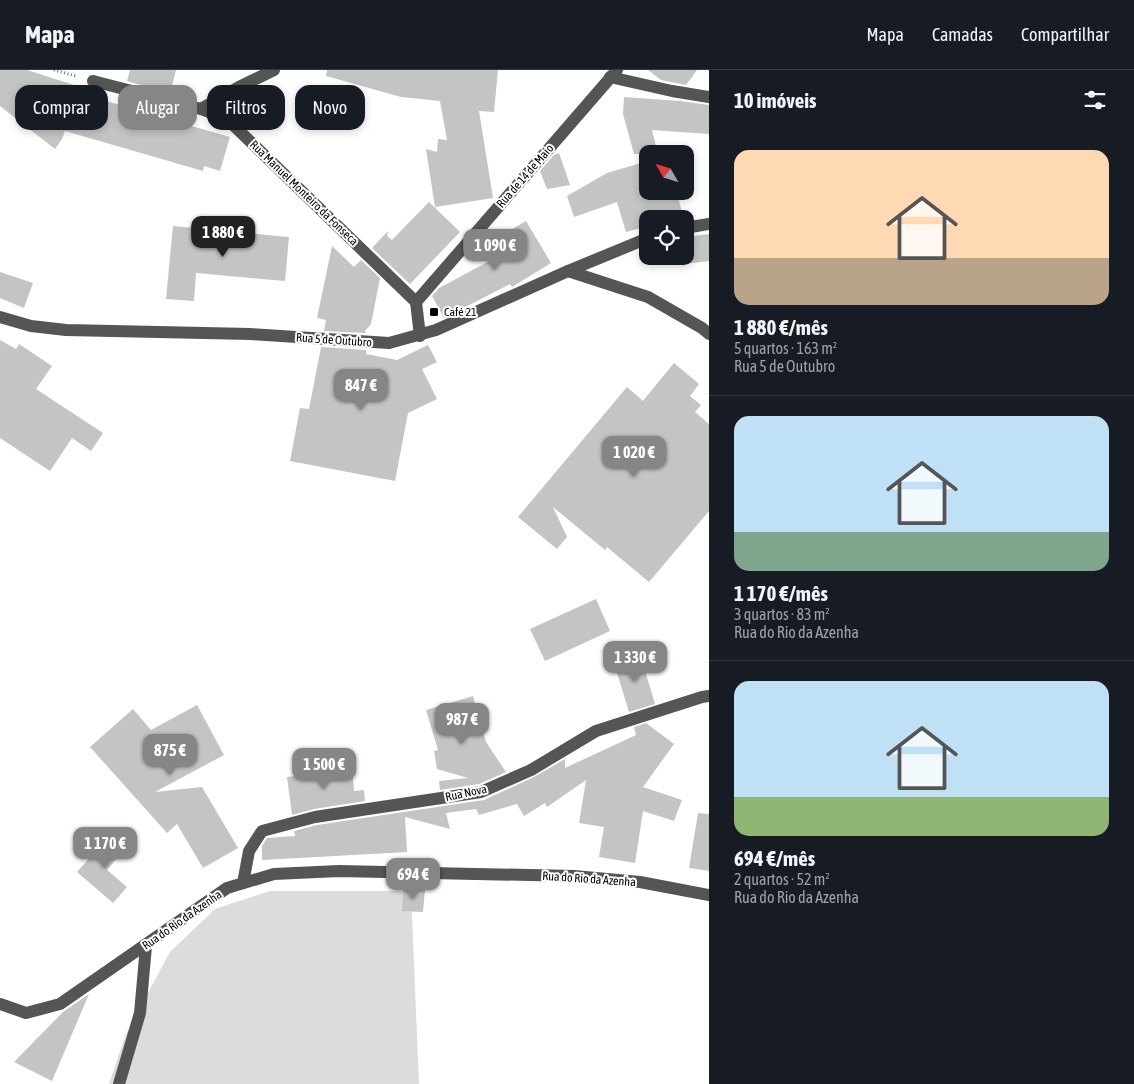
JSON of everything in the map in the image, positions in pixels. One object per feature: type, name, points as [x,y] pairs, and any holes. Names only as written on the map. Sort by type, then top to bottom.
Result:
[{"type":"street","points":[[201,109],[274,70]]},
{"type":"street","points":[[610,72],[672,91],[709,97]]},
{"type":"street","name":"Rua de 14 de Maio","points":[[416,302],[610,72]]},
{"type":"street","name":"Rua Manuel Monteiro da Fonseca","points":[[93,81],[201,109],[227,119],[416,302]]},
{"type":"street","points":[[694,226],[709,224]]},
{"type":"street","name":"Rua 5 de Outubro","points":[[0,317],[31,326],[66,330],[250,334],[389,343],[420,336],[452,324],[568,271],[639,242]]},
{"type":"street","points":[[568,271],[648,296],[690,320],[709,334]]},
{"type":"street","points":[[416,302],[420,336]]},
{"type":"street","points":[[690,320],[709,322]]},
{"type":"street","name":"Rua Nova","points":[[243,883],[249,851],[262,831],[314,817],[481,792],[531,770],[596,731],[709,696]]},
{"type":"street","name":"Rua do Rio da Azenha","points":[[0,1004],[26,1013],[60,1004],[228,888],[274,874],[339,871],[574,876],[640,882],[709,895]]},
{"type":"street","points":[[119,1084],[140,1013],[146,946]]},
{"type":"shaded area","points":[[270,891],[411,891],[419,1084],[109,1084],[126,1034],[170,952],[215,909]]},
{"type":"building","points":[[0,70],[27,70],[74,85],[15,85],[15,118],[0,106]]},
{"type":"building","points":[[130,70],[176,70],[172,85],[141,85],[127,81]]},
{"type":"building","points":[[327,70],[498,70],[494,112],[479,111],[493,198],[435,207],[426,149],[437,152],[438,139],[447,140],[440,101],[401,97],[365,87],[365,85],[358,85],[326,76]]},
{"type":"building","points":[[648,70],[697,70],[686,85],[661,80]]},
{"type":"building","points":[[624,97],[709,105],[709,134],[652,130],[656,145],[639,145],[639,154],[634,154],[623,114]]},
{"type":"building","points":[[108,102],[118,104],[118,130],[197,130],[197,128],[230,137],[220,171],[204,166],[203,171],[65,131],[55,149],[31,130],[108,130]]},
{"type":"building","points":[[559,153],[570,185],[547,189],[540,171],[554,155]]},
{"type":"building","points":[[639,164],[639,200],[679,200],[681,210],[639,210],[639,228],[626,232],[617,202],[574,217],[567,196],[607,173]]},
{"type":"building","points":[[429,202],[460,232],[410,284],[372,248],[388,231],[387,236],[392,240]]},
{"type":"building","points":[[526,221],[551,263],[512,287],[510,284],[444,318],[432,296],[439,288],[495,258],[487,244]]},
{"type":"building","points":[[173,226],[289,237],[285,281],[196,273],[194,301],[166,299]]},
{"type":"building","points":[[709,234],[709,261],[694,263],[694,236]]},
{"type":"building","points":[[332,246],[354,267],[361,260],[380,278],[371,324],[365,331],[366,333],[324,331],[326,320],[317,318]]},
{"type":"building","points":[[0,272],[33,283],[24,308],[0,298]]},
{"type":"building","points":[[0,340],[16,349],[19,344],[52,366],[36,389],[103,433],[91,451],[72,438],[50,471],[0,438]]},
{"type":"building","points":[[428,345],[437,362],[422,369],[437,399],[408,413],[395,481],[290,461],[300,408],[309,409],[321,347],[366,350],[366,354],[397,360]]},
{"type":"building","points":[[674,363],[699,384],[690,396],[701,405],[695,412],[709,424],[709,511],[649,582],[607,547],[605,550],[553,507],[567,537],[557,549],[518,517],[627,387],[643,401]]},
{"type":"building","points":[[596,599],[610,631],[545,661],[530,629]]},
{"type":"building","points":[[640,654],[655,704],[629,712],[614,663]]},
{"type":"building","points":[[473,696],[486,742],[506,772],[479,784],[440,790],[439,781],[468,778],[437,769],[434,751],[438,750],[426,710]]},
{"type":"building","points":[[197,705],[224,755],[155,792],[202,787],[238,848],[203,868],[177,824],[167,833],[90,747],[133,709],[151,730]]},
{"type":"building","points":[[646,723],[674,744],[643,787],[682,800],[674,821],[643,811],[635,863],[599,857],[604,827],[579,823],[586,780],[547,807],[545,803],[524,816],[517,804],[479,815],[476,809],[446,813],[450,829],[405,817],[407,852],[262,860],[262,846],[267,838],[295,836],[294,831],[317,825],[484,800],[534,777],[565,759],[565,768],[636,735],[634,727]]},
{"type":"building","points":[[352,764],[354,791],[364,790],[365,801],[314,809],[292,815],[287,777],[330,771],[330,766]]},
{"type":"building","points":[[698,813],[709,814],[709,871],[689,868]]},
{"type":"building","points":[[111,834],[126,847],[107,870],[127,887],[113,903],[77,872]]},
{"type":"building","points":[[403,889],[425,890],[423,912],[402,911]]},
{"type":"building","points":[[89,994],[52,1081],[14,1062],[63,1012]]},
{"type":"place","name":"Café 21","points":[[434,312]]}]
